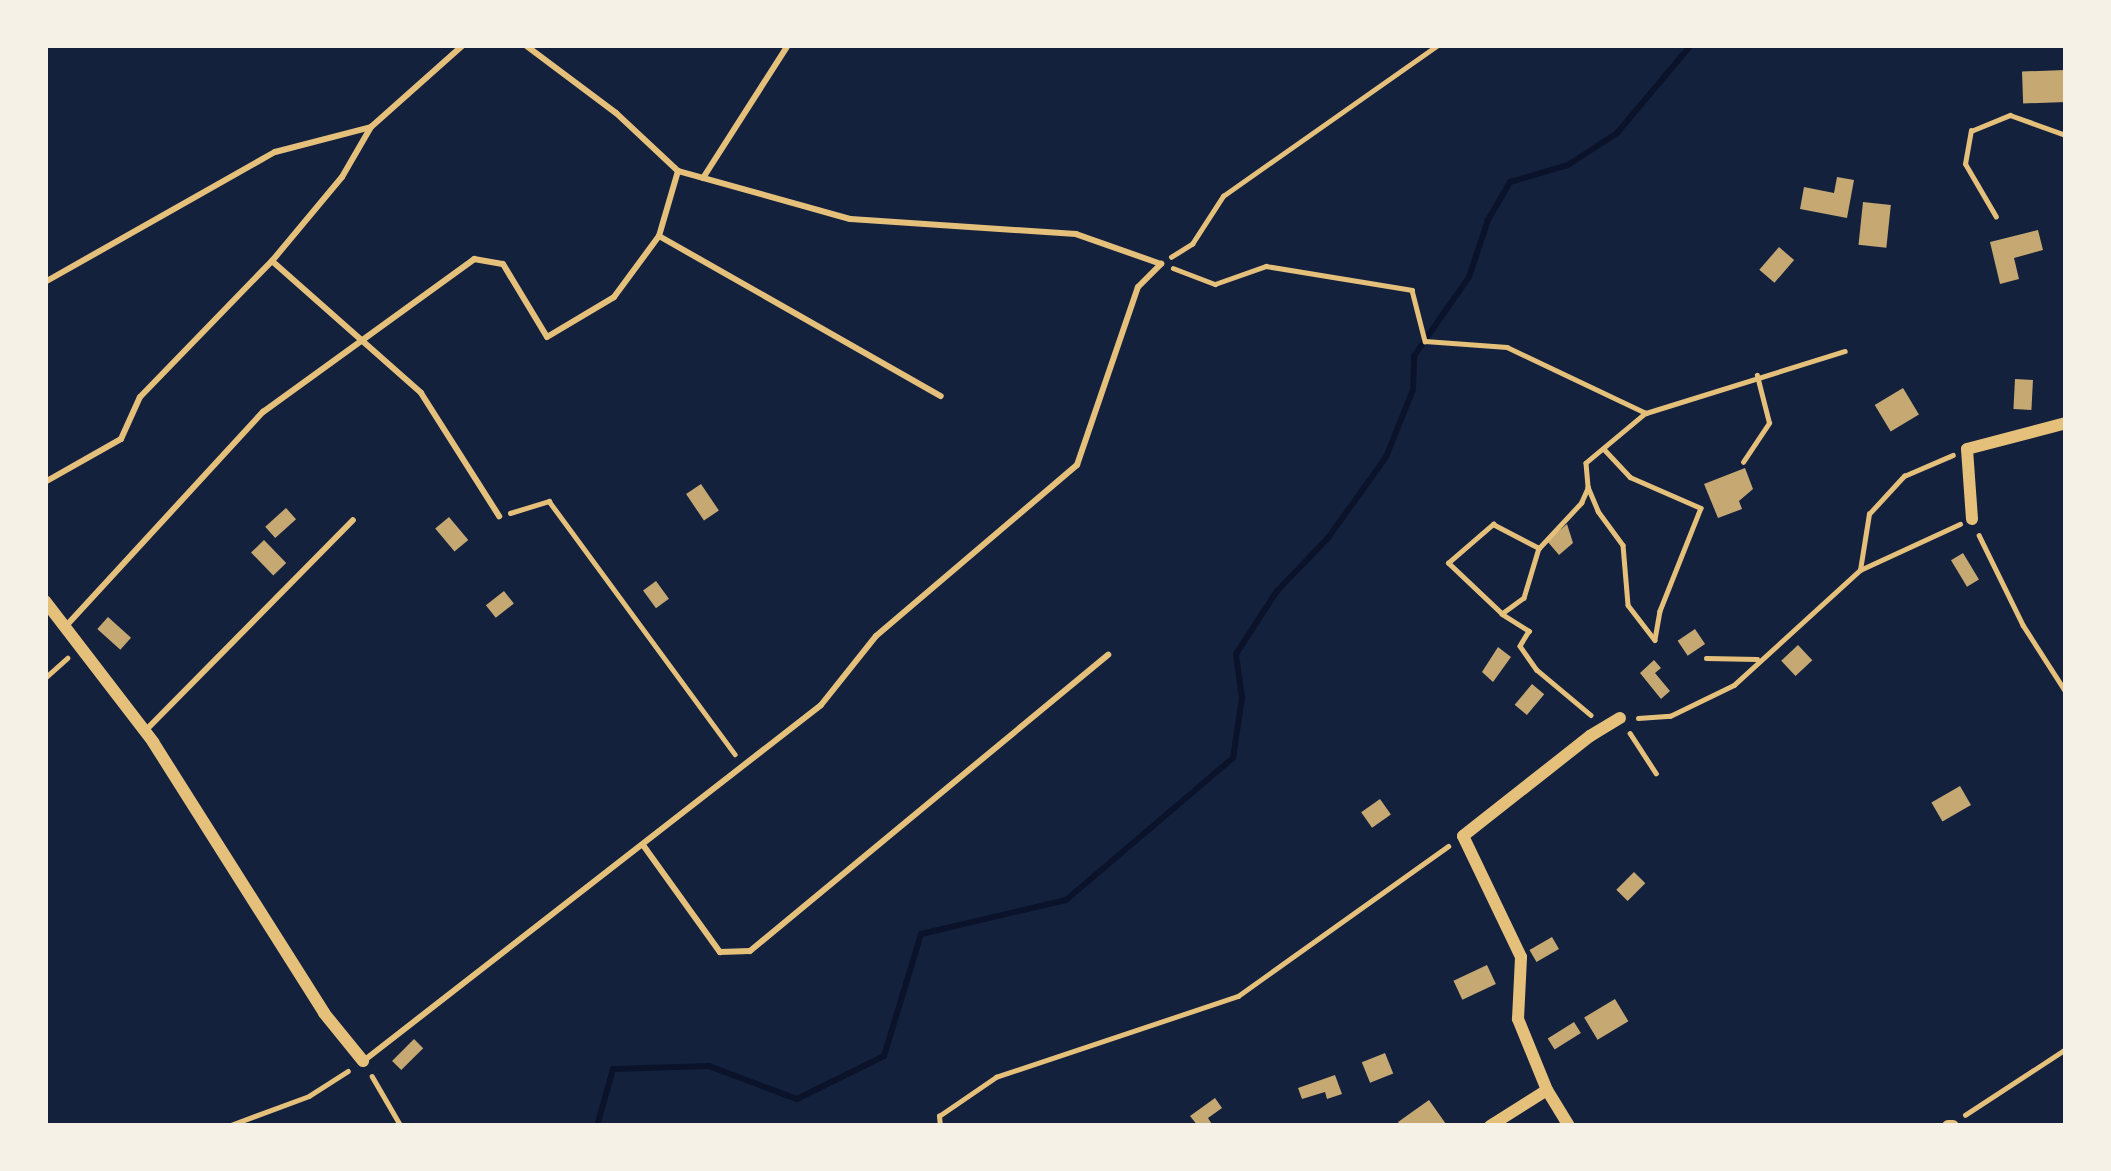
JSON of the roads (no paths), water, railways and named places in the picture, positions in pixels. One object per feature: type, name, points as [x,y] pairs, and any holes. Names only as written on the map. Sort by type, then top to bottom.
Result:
[{"type":"street","points":[[1972,519],[1967,449],[2066,423]]},
{"type":"street","points":[[45,601],[145,731],[324,1013],[363,1061]]},
{"type":"street","points":[[1569,1126],[1547,1090],[1518,1019],[1521,957],[1463,836],[1620,718]]},
{"type":"street","points":[[1490,1126],[1547,1090]]},
{"type":"lane","points":[[45,482],[121,439],[140,397],[272,261],[342,177],[371,127],[464,45]]},
{"type":"lane","points":[[363,1061],[821,705],[876,636],[1077,465],[1138,287],[1161,264],[1076,234],[850,219],[678,171],[616,113],[525,45]]},
{"type":"lane","points":[[703,178],[788,45]]},
{"type":"lane","points":[[45,282],[275,152],[371,127]]},
{"type":"lane","points":[[63,628],[262,412],[475,259],[503,264],[547,337],[614,297],[659,236],[678,171]]},
{"type":"lane","points":[[659,236],[941,395]]},
{"type":"lane","points":[[272,261],[368,340],[421,393],[499,516]]},
{"type":"lane","points":[[145,731],[352,520]]},
{"type":"lane","points":[[643,845],[721,952],[750,951],[1108,655]]},
{"type":"waterway","points":[[597,1126],[613,1069],[709,1066],[797,1099],[884,1056],[921,934],[1066,900],[1233,758],[1242,698],[1236,654],[1277,591],[1328,538],[1386,457],[1413,390],[1414,356],[1469,277],[1488,220],[1510,182],[1568,165],[1617,133],[1691,45]]}]
